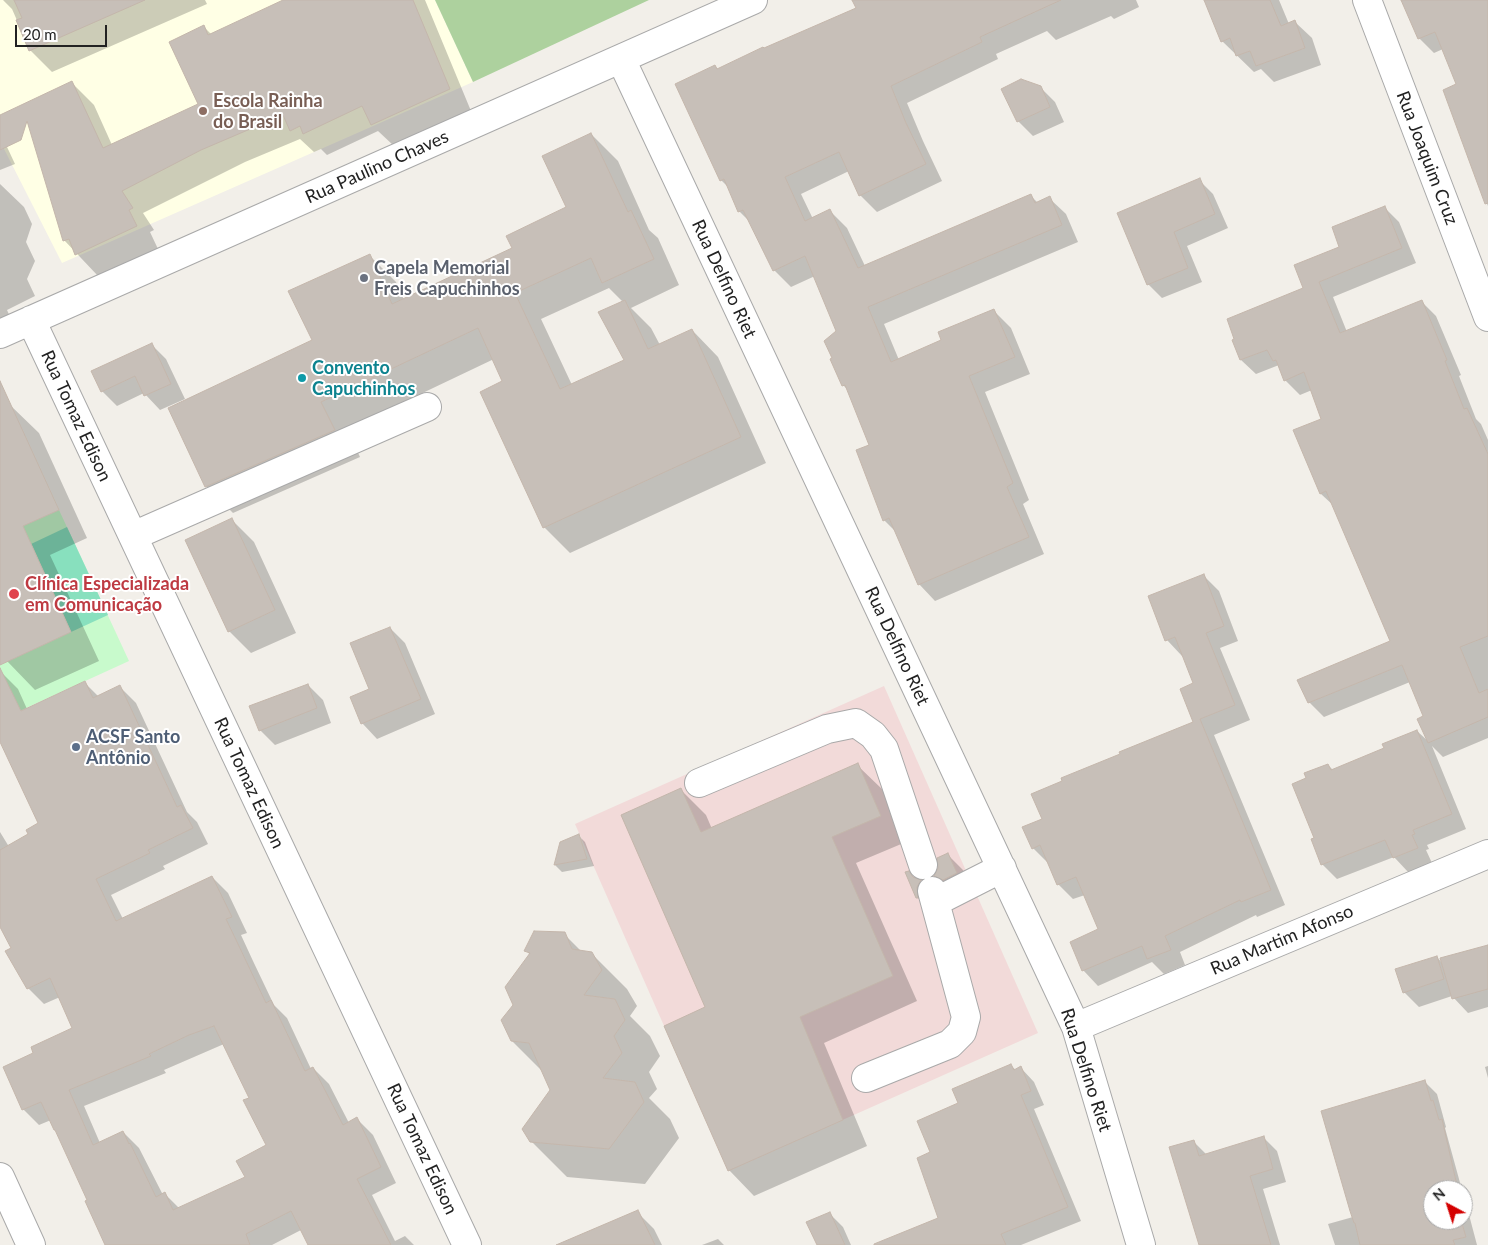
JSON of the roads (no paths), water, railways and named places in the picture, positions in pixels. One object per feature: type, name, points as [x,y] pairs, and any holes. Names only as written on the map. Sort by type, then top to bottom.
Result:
[{"type":"street","name":"Rua Paulino Chaves","points":[[0,334],[753,0]]},
{"type":"street","name":"Rua Joaquim Cruz","points":[[1367,0],[1488,317]]},
{"type":"street","name":"Rua Delfino Riet","points":[[621,59],[1076,1027],[1141,1245]]},
{"type":"street","name":"Rua Tomaz Edison","points":[[31,320],[468,1245]]},
{"type":"street","points":[[133,536],[427,407]]},
{"type":"street","points":[[699,783],[826,729],[856,724],[873,735],[884,748],[923,865]]},
{"type":"street","name":"Rua Martim Afonso","points":[[1076,1027],[1488,854]]},
{"type":"street","points":[[866,1078],[950,1044],[962,1032],[966,1017],[933,896],[1002,868]]},
{"type":"street","points":[[0,1177],[31,1245]]},
{"type":"place","name":"Escola Rainha do Brasil","points":[[203,111]]},
{"type":"place","name":"Capela Memorial Freis Capuchinhos","points":[[364,278]]},
{"type":"place","name":"Convento Capuchinhos","points":[[302,378]]},
{"type":"place","name":"Clínica Especializada em Comunicação","points":[[14,594]]},
{"type":"place","name":"ACSF Santo Antônio","points":[[76,747]]}]
